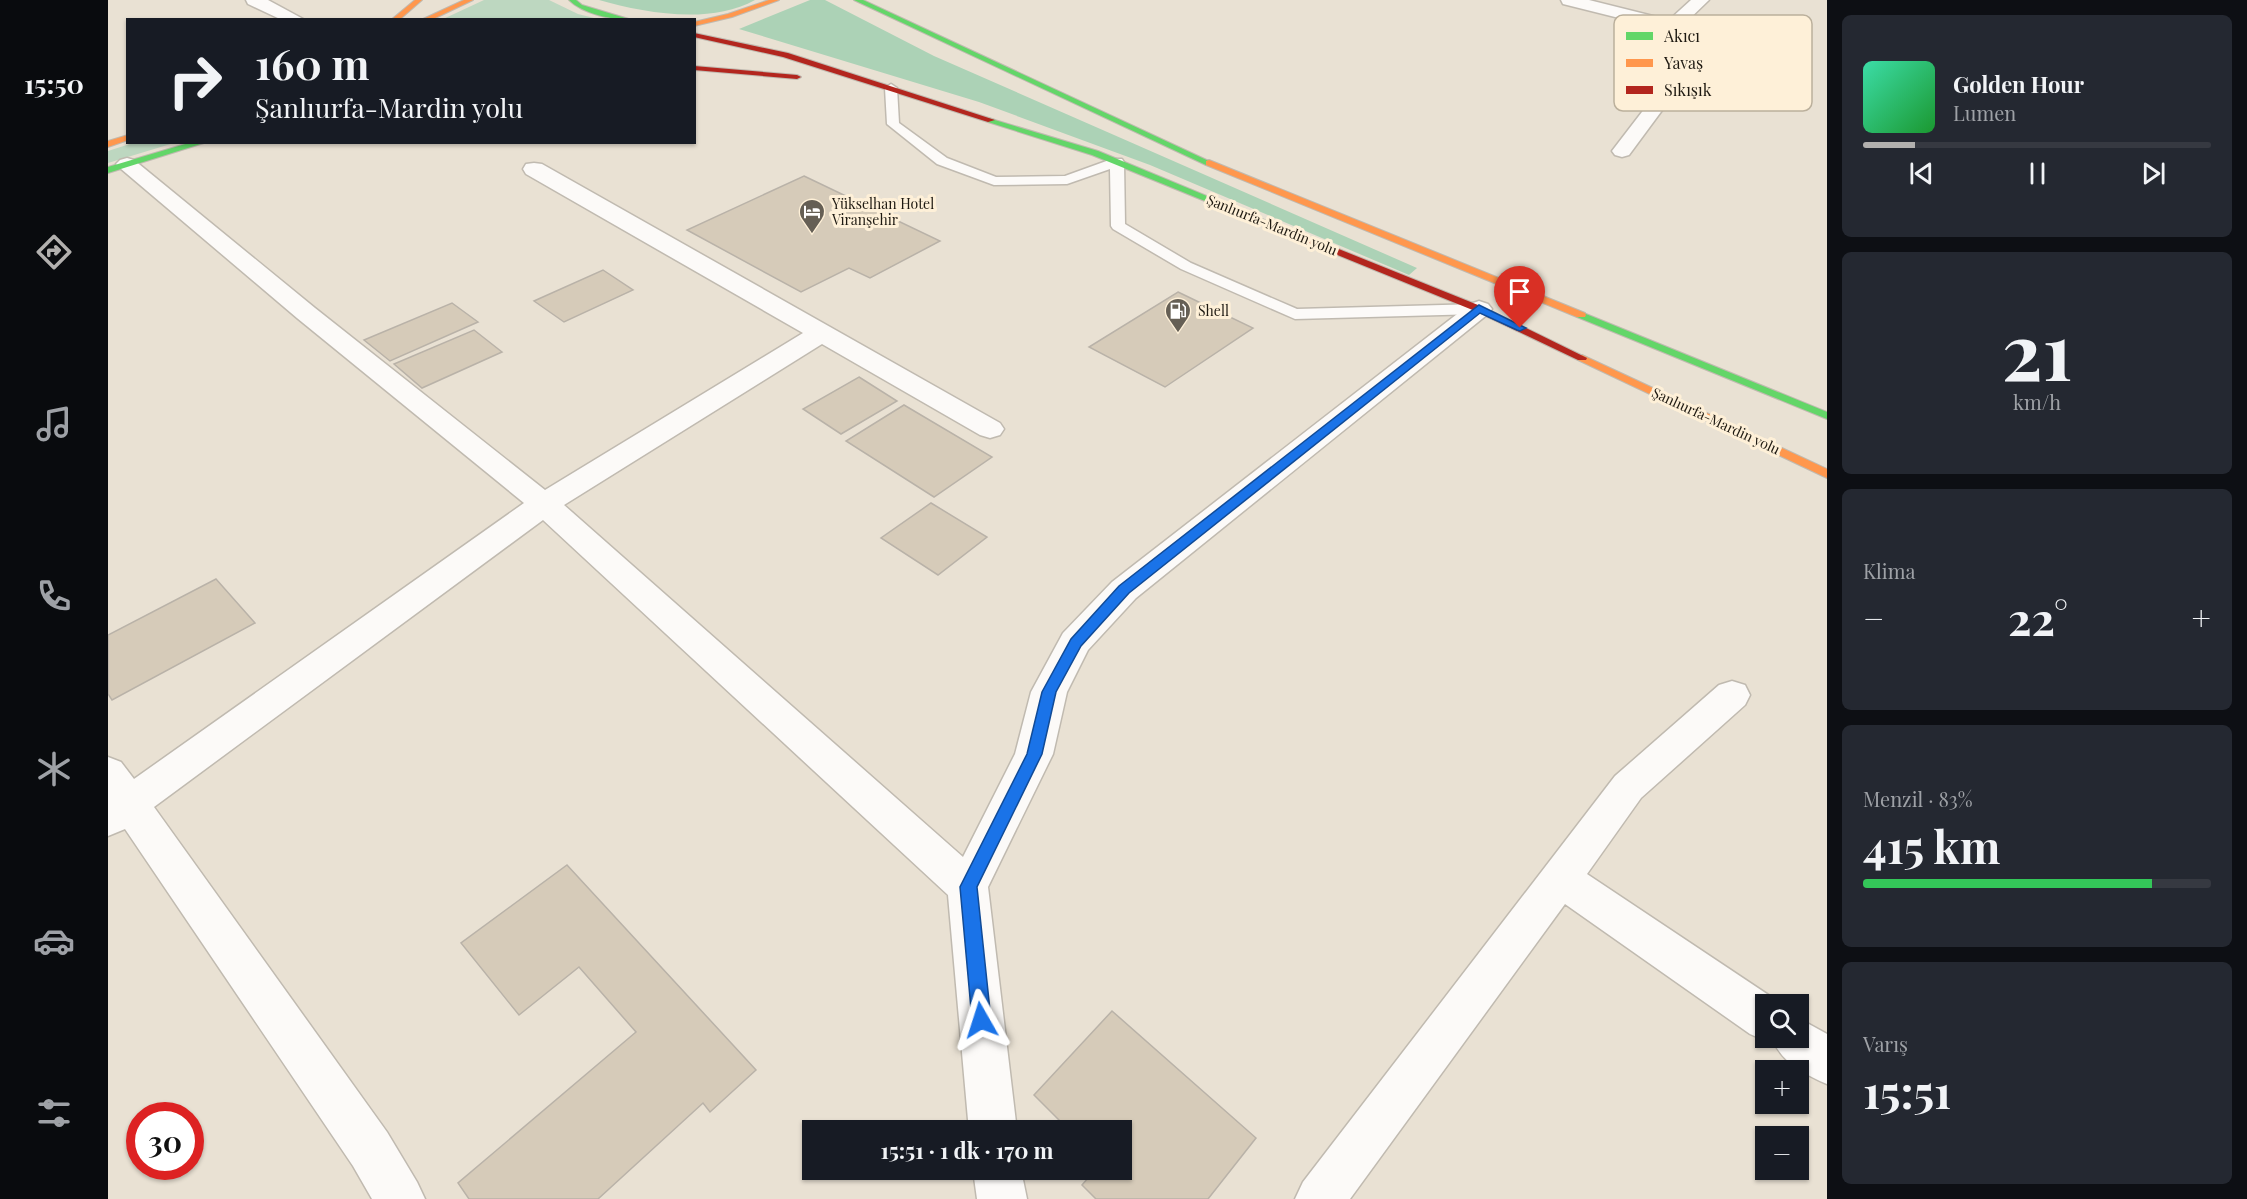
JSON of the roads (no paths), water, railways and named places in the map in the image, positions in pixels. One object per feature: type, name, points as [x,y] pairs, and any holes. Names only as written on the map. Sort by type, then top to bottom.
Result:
[{"type":"main road","points":[[396,18],[419,0]]},
{"type":"main road","points":[[429,18],[470,0]]},
{"type":"main road","points":[[572,0],[580,6],[622,18]]},
{"type":"main road","points":[[696,24],[730,16],[776,0]]},
{"type":"main road","points":[[856,0],[1202,160],[1827,416]]},
{"type":"main road","points":[[912,10],[917,29]]},
{"type":"main road","name":"Şanlıurfa-Mardin yolu","points":[[696,35],[785,55],[1117,162],[1479,309],[1827,474]]},
{"type":"main road","points":[[696,68],[748,71],[891,88]]},
{"type":"main road","points":[[118,154],[188,144]]},
{"type":"street","points":[[254,0],[293,18]]},
{"type":"street","points":[[1569,0],[1628,15]]},
{"type":"street","points":[[1684,15],[1701,0]]},
{"type":"street","points":[[1622,151],[1652,111]]},
{"type":"street","points":[[118,154],[306,313],[544,504],[968,887]]},
{"type":"street","points":[[534,169],[990,429]]},
{"type":"street","points":[[992,1120],[968,887],[1035,754],[1049,692],[1076,642],[1124,590],[1479,309]]},
{"type":"street","points":[[400,1199],[370,1149],[115,799],[544,504],[822,333]]},
{"type":"street","points":[[1325,1197],[1628,787],[1732,695]]},
{"type":"street","points":[[1560,878],[1755,1011]]},
{"type":"street","points":[[1808,1048],[1827,1061]]},
{"type":"street","points":[[999,1180],[1002,1199]]},
{"type":"lane","points":[[891,88],[893,124],[942,161],[994,181],[1067,180],[1117,162],[1118,226],[1186,266],[1295,314],[1479,309]]},
{"type":"place","name":"Yükselhan Hotel Viranşehir","points":[[812,235]]},
{"type":"place","name":"Shell","points":[[1178,334]]}]
